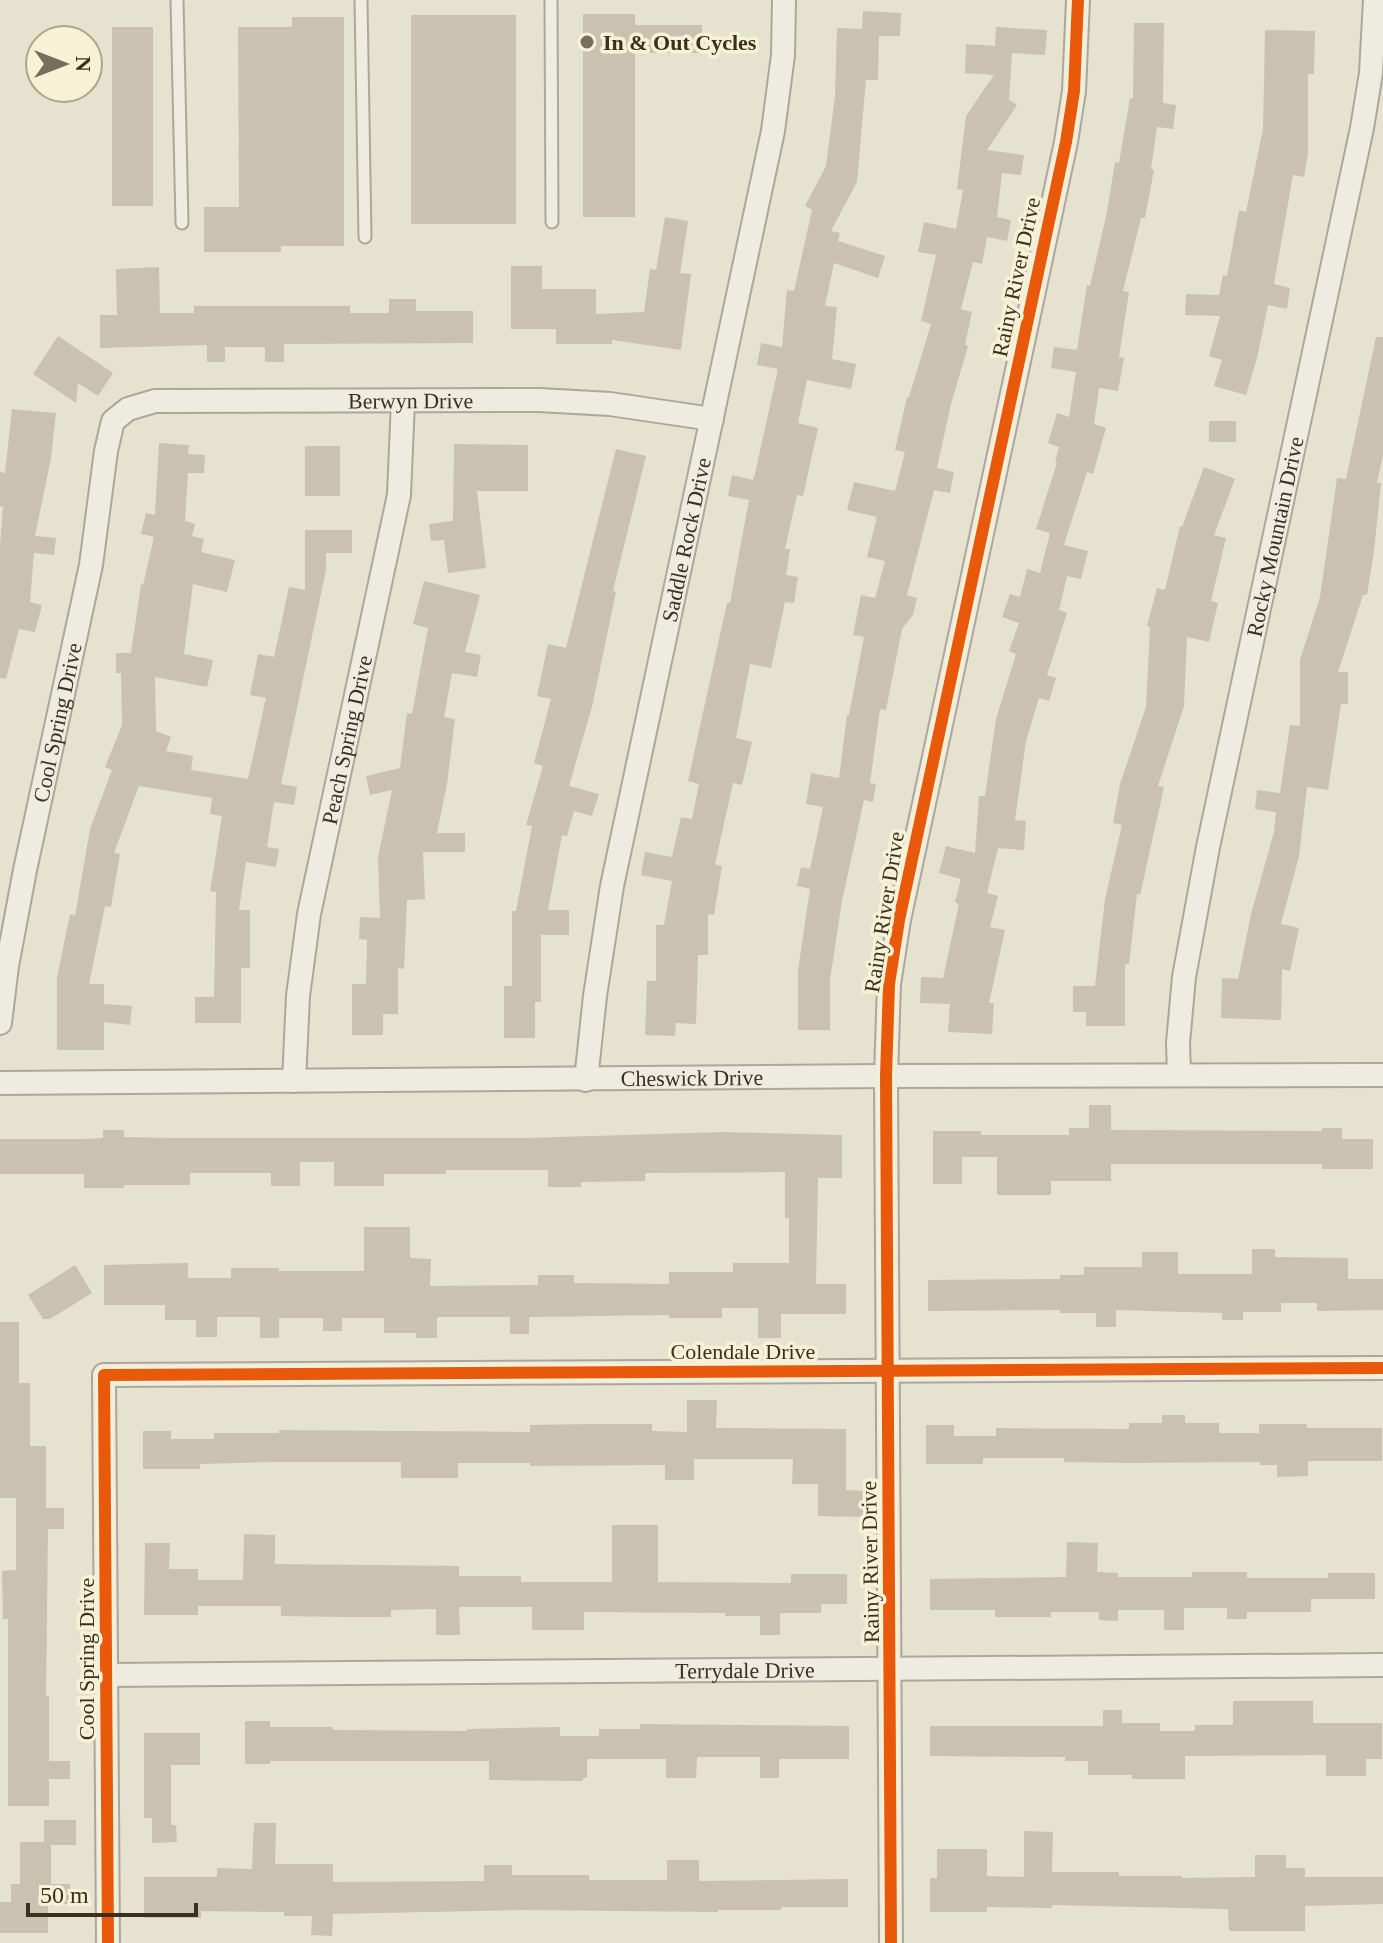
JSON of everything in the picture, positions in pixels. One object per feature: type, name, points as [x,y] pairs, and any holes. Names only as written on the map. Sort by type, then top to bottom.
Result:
[{"type":"street","name":"Saddle Rock Drive","points":[[586,1080],[612,886],[773,131],[783,55],[784,0]]},
{"type":"street","name":"Rainy River Drive","points":[[891,1943],[886,1076],[889,984],[899,920],[1066,142],[1074,91],[1078,0]]},
{"type":"street","name":"Rocky Mountain Drive","points":[[1179,1075],[1178,1043],[1184,977],[1208,847],[1362,128],[1371,73],[1375,0]]},
{"type":"street","name":"Berwyn Drive","points":[[113,421],[128,409],[155,401],[539,400],[610,404],[712,419]]},
{"type":"street","name":"Peach Spring Drive","points":[[294,1081],[298,996],[309,914],[399,495],[403,401]]},
{"type":"street","name":"Cool Spring Drive","points":[[0,1023],[25,870],[91,565],[113,421]]},
{"type":"street","name":"Cheswick Drive","points":[[0,1083],[1383,1075]]},
{"type":"street","name":"Colendale Drive","points":[[104,1375],[1383,1368]]},
{"type":"street","name":"Cool Spring Drive","points":[[104,1375],[108,1943]]},
{"type":"street","name":"Terrydale Drive","points":[[107,1675],[1383,1665]]},
{"type":"lane","points":[[177,0],[182,223]]},
{"type":"lane","points":[[361,0],[365,237]]},
{"type":"lane","points":[[551,0],[552,222]]},
{"type":"building","points":[[863,11],[901,13],[900,36],[879,36],[878,80],[866,80],[857,182],[831,231],[840,233],[838,241],[885,256],[878,278],[834,263],[825,306],[837,307],[832,359],[856,364],[851,389],[807,380],[798,423],[818,428],[803,496],[797,495],[785,549],[790,549],[786,575],[798,577],[794,603],[785,602],[771,668],[750,664],[736,738],[752,742],[742,785],[733,783],[715,864],[722,866],[714,915],[708,914],[708,955],[698,955],[696,1024],[676,1023],[675,1036],[645,1035],[647,981],[656,981],[656,925],[664,925],[672,881],[641,875],[645,852],[672,857],[681,817],[692,819],[699,784],[688,781],[727,603],[730,603],[749,500],[728,496],[732,475],[753,480],[755,474],[778,369],[757,365],[761,343],[782,347],[787,290],[794,291],[812,210],[805,206],[826,166],[835,96],[837,28],[862,29]]},
{"type":"building","points":[[583,14],[635,14],[635,25],[702,25],[702,53],[635,53],[635,217],[583,217]]},
{"type":"building","points":[[411,15],[516,15],[516,224],[411,224]]},
{"type":"building","points":[[292,17],[344,17],[344,246],[281,246],[281,252],[204,252],[204,207],[239,207],[238,27],[292,27]]},
{"type":"building","points":[[1134,23],[1164,23],[1163,103],[1176,105],[1173,129],[1157,127],[1151,169],[1154,170],[1145,218],[1141,218],[1123,291],[1129,292],[1119,357],[1124,358],[1118,391],[1099,388],[1094,424],[1106,428],[1093,474],[1087,472],[1064,545],[1088,551],[1081,579],[1067,576],[1059,610],[1067,613],[1047,675],[1056,678],[1049,701],[1039,698],[1026,741],[1015,820],[1026,821],[1024,850],[998,848],[987,893],[998,896],[990,927],[1005,930],[989,1003],[994,1003],[992,1034],[948,1032],[950,1004],[920,1003],[921,977],[943,978],[959,904],[955,902],[961,879],[939,873],[946,846],[975,853],[979,796],[985,796],[996,719],[1016,654],[1009,651],[1019,623],[1002,617],[1010,594],[1020,597],[1027,569],[1040,573],[1050,533],[1036,529],[1057,463],[1059,447],[1048,443],[1057,413],[1069,417],[1076,372],[1051,368],[1054,347],[1077,350],[1087,285],[1090,286],[1107,212],[1115,162],[1119,163],[1130,98],[1133,99]]},
{"type":"building","points":[[112,27],[153,27],[153,206],[112,206]]},
{"type":"building","points":[[996,27],[1047,30],[1045,55],[1012,53],[1009,100],[1017,105],[987,150],[1024,155],[1021,175],[1002,173],[997,217],[1011,220],[1007,241],[987,237],[982,264],[973,262],[961,309],[972,312],[965,345],[968,346],[937,468],[954,472],[950,493],[934,490],[907,595],[917,598],[913,615],[902,629],[886,710],[880,709],[870,783],[876,784],[873,802],[864,800],[842,901],[830,980],[830,1030],[798,1030],[798,970],[810,889],[797,886],[801,867],[810,869],[823,807],[806,804],[811,773],[839,778],[847,715],[864,637],[853,635],[861,595],[875,598],[885,561],[867,557],[877,517],[847,510],[854,482],[895,491],[905,452],[895,450],[907,397],[931,324],[921,321],[936,255],[918,252],[924,222],[956,229],[963,190],[957,189],[966,116],[994,75],[965,73],[966,44],[995,46]]},
{"type":"building","points":[[1265,30],[1315,31],[1314,74],[1308,74],[1308,153],[1304,177],[1293,175],[1274,284],[1290,288],[1287,309],[1268,305],[1246,395],[1214,386],[1222,360],[1209,356],[1220,316],[1185,315],[1186,294],[1219,295],[1223,275],[1227,276],[1239,210],[1246,212],[1263,129]]},
{"type":"building","points":[[665,217],[688,221],[680,273],[691,274],[681,350],[612,340],[612,344],[556,344],[556,329],[511,329],[511,266],[542,266],[542,289],[596,289],[596,314],[644,312],[650,269],[656,270]]},
{"type":"building","points":[[159,267],[160,313],[194,313],[194,306],[350,306],[350,313],[389,313],[389,299],[416,299],[416,311],[473,311],[473,343],[284,344],[284,362],[265,362],[265,347],[225,347],[225,362],[207,362],[207,345],[100,348],[100,315],[117,315],[116,269]]},
{"type":"building","points":[[58,336],[113,373],[98,396],[78,383],[76,403],[33,374]]},
{"type":"building","points":[[1376,337],[1383,337],[1383,455],[1377,483],[1381,483],[1374,551],[1367,595],[1363,595],[1338,672],[1348,672],[1348,704],[1341,704],[1328,790],[1307,787],[1299,856],[1281,924],[1299,928],[1290,971],[1282,969],[1281,1020],[1221,1018],[1222,978],[1238,979],[1251,914],[1274,832],[1276,812],[1255,809],[1257,790],[1280,793],[1290,725],[1300,726],[1300,660],[1320,597],[1337,478],[1346,479]]},
{"type":"building","points":[[12,409],[56,413],[51,458],[35,536],[56,538],[54,555],[34,553],[30,602],[42,605],[35,632],[19,629],[6,679],[0,678],[3,507],[0,506],[0,472],[5,473]]},
{"type":"building","points":[[1209,421],[1236,421],[1236,442],[1209,442]]},
{"type":"building","points":[[159,443],[189,445],[188,454],[205,455],[204,473],[188,473],[185,521],[195,524],[192,536],[204,539],[201,552],[235,560],[227,592],[193,584],[184,654],[213,660],[207,687],[155,677],[156,731],[171,737],[166,751],[193,756],[191,770],[248,779],[266,698],[250,695],[258,654],[274,657],[289,587],[305,590],[305,530],[352,530],[352,553],[326,553],[326,570],[281,784],[297,787],[294,805],[274,802],[267,847],[279,849],[276,867],[246,862],[239,910],[250,910],[250,968],[241,968],[241,1023],[195,1023],[195,997],[214,997],[216,892],[210,891],[222,816],[210,814],[212,798],[139,786],[114,853],[120,854],[111,907],[105,906],[89,984],[104,984],[104,1004],[132,1006],[130,1025],[104,1022],[104,1050],[57,1050],[57,978],[70,914],[75,916],[90,829],[112,770],[105,767],[122,725],[121,673],[116,673],[116,653],[131,653],[141,584],[154,537],[141,534],[146,513],[155,515]]},
{"type":"building","points":[[454,444],[528,445],[528,491],[477,491],[486,568],[448,573],[444,540],[431,541],[429,524],[453,521]]},
{"type":"building","points":[[305,446],[340,446],[340,496],[305,496]]},
{"type":"building","points":[[616,449],[646,456],[613,591],[616,592],[592,707],[569,786],[599,794],[592,816],[574,811],[567,836],[562,835],[548,910],[569,910],[569,935],[541,935],[541,1002],[535,1002],[535,1038],[504,1038],[504,986],[512,986],[512,911],[516,911],[532,826],[526,825],[543,766],[534,763],[551,699],[537,696],[548,644],[566,648]]},
{"type":"building","points":[[1204,467],[1235,479],[1214,535],[1226,538],[1211,601],[1218,603],[1209,642],[1187,637],[1184,706],[1158,786],[1164,787],[1140,895],[1137,894],[1129,964],[1125,964],[1125,1026],[1086,1026],[1086,1012],[1073,1012],[1073,986],[1095,986],[1105,899],[1122,825],[1113,823],[1120,784],[1146,707],[1150,627],[1147,626],[1157,588],[1165,590],[1180,526]]},
{"type":"building","points":[[424,581],[480,595],[465,652],[481,655],[477,677],[452,673],[444,717],[455,719],[437,833],[465,833],[465,852],[423,852],[425,899],[407,900],[404,969],[398,968],[398,1014],[383,1014],[383,1035],[352,1035],[352,984],[366,984],[367,940],[359,939],[360,917],[380,918],[378,857],[392,790],[370,795],[366,776],[400,768],[407,713],[412,714],[428,628],[413,624]]},
{"type":"building","points":[[1089,1105],[1111,1105],[1111,1130],[1322,1131],[1322,1128],[1342,1128],[1342,1139],[1373,1139],[1373,1169],[1322,1169],[1322,1164],[1111,1164],[1111,1181],[1051,1181],[1051,1195],[997,1195],[997,1157],[962,1157],[962,1184],[933,1184],[933,1131],[981,1131],[981,1135],[1069,1135],[1069,1128],[1089,1128]]},
{"type":"building","points":[[103,1130],[124,1130],[124,1137],[170,1138],[526,1138],[723,1132],[842,1135],[842,1178],[818,1178],[816,1284],[846,1284],[846,1314],[781,1314],[781,1338],[758,1338],[758,1308],[722,1308],[722,1318],[669,1318],[669,1315],[529,1317],[529,1334],[510,1334],[510,1317],[437,1317],[437,1338],[416,1338],[416,1333],[384,1333],[384,1318],[342,1318],[342,1331],[323,1331],[323,1318],[279,1318],[279,1338],[260,1338],[260,1317],[217,1317],[217,1337],[196,1337],[196,1320],[165,1320],[165,1305],[104,1305],[104,1265],[188,1263],[188,1278],[231,1278],[231,1268],[364,1271],[364,1227],[410,1227],[410,1258],[431,1259],[430,1286],[538,1285],[538,1275],[574,1275],[574,1283],[669,1284],[669,1272],[733,1272],[733,1263],[789,1263],[785,1172],[645,1173],[645,1181],[581,1182],[581,1187],[548,1187],[548,1170],[446,1170],[446,1174],[384,1174],[384,1186],[334,1186],[334,1162],[300,1162],[300,1186],[271,1186],[271,1173],[190,1173],[190,1185],[124,1185],[124,1188],[84,1188],[84,1174],[0,1174],[0,1139],[103,1138]]},
{"type":"building","points":[[1252,1249],[1275,1249],[1275,1257],[1348,1258],[1348,1279],[1383,1279],[1383,1310],[1317,1311],[1317,1303],[1281,1303],[1281,1312],[1243,1312],[1243,1320],[1222,1320],[1222,1313],[1116,1310],[1116,1327],[1096,1327],[1096,1313],[1060,1313],[1060,1310],[928,1311],[928,1280],[1060,1279],[1060,1275],[1084,1275],[1084,1267],[1142,1267],[1142,1252],[1178,1252],[1178,1274],[1252,1274]]},
{"type":"building","points":[[75,1265],[92,1293],[50,1319],[43,1319],[28,1295]]},
{"type":"building","points":[[0,1322],[19,1322],[19,1383],[30,1383],[30,1446],[46,1446],[46,1508],[64,1508],[64,1529],[48,1529],[46,1696],[49,1696],[49,1761],[70,1761],[70,1779],[49,1779],[49,1806],[8,1806],[8,1619],[3,1619],[2,1571],[16,1570],[16,1498],[0,1498]]},
{"type":"building","points":[[687,1400],[717,1400],[716,1428],[846,1429],[846,1490],[865,1491],[864,1517],[818,1516],[818,1484],[792,1484],[793,1459],[694,1459],[694,1480],[665,1480],[665,1465],[458,1463],[458,1478],[401,1478],[401,1462],[270,1462],[200,1464],[200,1469],[143,1469],[143,1431],[171,1431],[171,1439],[214,1439],[214,1433],[279,1433],[279,1430],[530,1432],[530,1425],[597,1424],[652,1424],[652,1431],[687,1432]]},
{"type":"building","points":[[1162,1415],[1185,1415],[1185,1423],[1219,1423],[1219,1433],[1259,1433],[1259,1424],[1307,1424],[1307,1428],[1382,1428],[1382,1461],[1308,1461],[1308,1476],[1277,1477],[1277,1465],[1260,1465],[1260,1462],[1129,1463],[1064,1462],[1064,1458],[983,1458],[983,1464],[926,1464],[926,1425],[954,1425],[954,1436],[996,1436],[996,1428],[1129,1429],[1129,1423],[1162,1423]]},
{"type":"building","points":[[612,1525],[658,1525],[658,1582],[791,1583],[791,1574],[847,1574],[847,1604],[821,1604],[821,1613],[780,1613],[780,1635],[760,1635],[760,1616],[725,1616],[725,1613],[584,1612],[584,1630],[532,1630],[532,1607],[459,1607],[460,1635],[436,1635],[436,1609],[391,1610],[391,1617],[344,1617],[281,1616],[281,1606],[198,1606],[198,1615],[144,1615],[145,1543],[170,1543],[169,1569],[198,1569],[198,1580],[243,1580],[244,1534],[275,1535],[275,1564],[459,1566],[459,1576],[521,1576],[521,1582],[612,1582]]},
{"type":"building","points":[[1067,1542],[1098,1543],[1097,1572],[1118,1573],[1118,1577],[1192,1577],[1192,1572],[1247,1572],[1247,1578],[1328,1578],[1328,1573],[1375,1573],[1375,1599],[1311,1599],[1311,1612],[1247,1612],[1247,1619],[1227,1619],[1227,1608],[1184,1608],[1184,1630],[1164,1630],[1164,1610],[1118,1610],[1118,1621],[1099,1620],[1099,1612],[1051,1612],[1051,1617],[995,1617],[995,1610],[930,1610],[930,1579],[1066,1577]]},
{"type":"building","points":[[1233,1701],[1313,1701],[1313,1723],[1382,1723],[1382,1759],[1366,1759],[1366,1776],[1326,1776],[1326,1755],[1185,1756],[1185,1779],[1132,1779],[1132,1775],[1088,1775],[1088,1761],[1065,1761],[1065,1757],[930,1756],[930,1726],[1103,1726],[1103,1710],[1122,1710],[1122,1723],[1160,1723],[1160,1731],[1195,1731],[1195,1725],[1233,1725]]},
{"type":"building","points":[[245,1721],[270,1721],[270,1727],[333,1727],[333,1730],[467,1731],[560,1727],[560,1736],[599,1736],[599,1729],[640,1729],[640,1724],[849,1726],[849,1759],[779,1759],[779,1778],[760,1778],[760,1757],[697,1757],[696,1778],[666,1778],[666,1759],[587,1759],[587,1778],[583,1781],[489,1780],[489,1761],[270,1761],[270,1764],[245,1764]]},
{"type":"building","points":[[144,1733],[200,1733],[200,1765],[171,1765],[171,1825],[176,1825],[177,1842],[152,1843],[152,1818],[144,1818]]},
{"type":"building","points":[[44,1820],[76,1820],[76,1845],[51,1845],[51,1884],[70,1884],[70,1904],[48,1904],[48,1933],[0,1933],[0,1902],[11,1902],[11,1884],[20,1884],[20,1842],[44,1842]]},
{"type":"building","points":[[254,1823],[276,1823],[275,1864],[333,1864],[333,1882],[484,1881],[484,1865],[512,1865],[512,1875],[589,1875],[589,1880],[667,1880],[667,1860],[699,1860],[699,1881],[848,1879],[848,1907],[781,1907],[781,1910],[718,1912],[524,1910],[333,1914],[332,1936],[311,1935],[312,1916],[284,1916],[284,1912],[201,1911],[201,1918],[144,1918],[144,1877],[217,1877],[217,1868],[252,1869]]},
{"type":"building","points":[[1024,1831],[1053,1832],[1052,1872],[1119,1872],[1119,1876],[1182,1878],[1255,1877],[1255,1855],[1286,1855],[1286,1868],[1305,1868],[1305,1877],[1383,1877],[1383,1904],[1305,1906],[1305,1931],[1229,1931],[1228,1909],[1052,1905],[1052,1908],[987,1907],[987,1912],[930,1912],[930,1878],[937,1878],[937,1849],[987,1849],[987,1876],[1024,1877]]},
{"type":"cycle path","points":[[891,1943],[886,1076],[889,984],[899,920],[1066,142],[1074,91],[1078,0]]},
{"type":"cycle path","points":[[108,1943],[104,1375],[1383,1368]]},
{"type":"place","name":"In & Out Cycles","points":[[587,42]]}]
